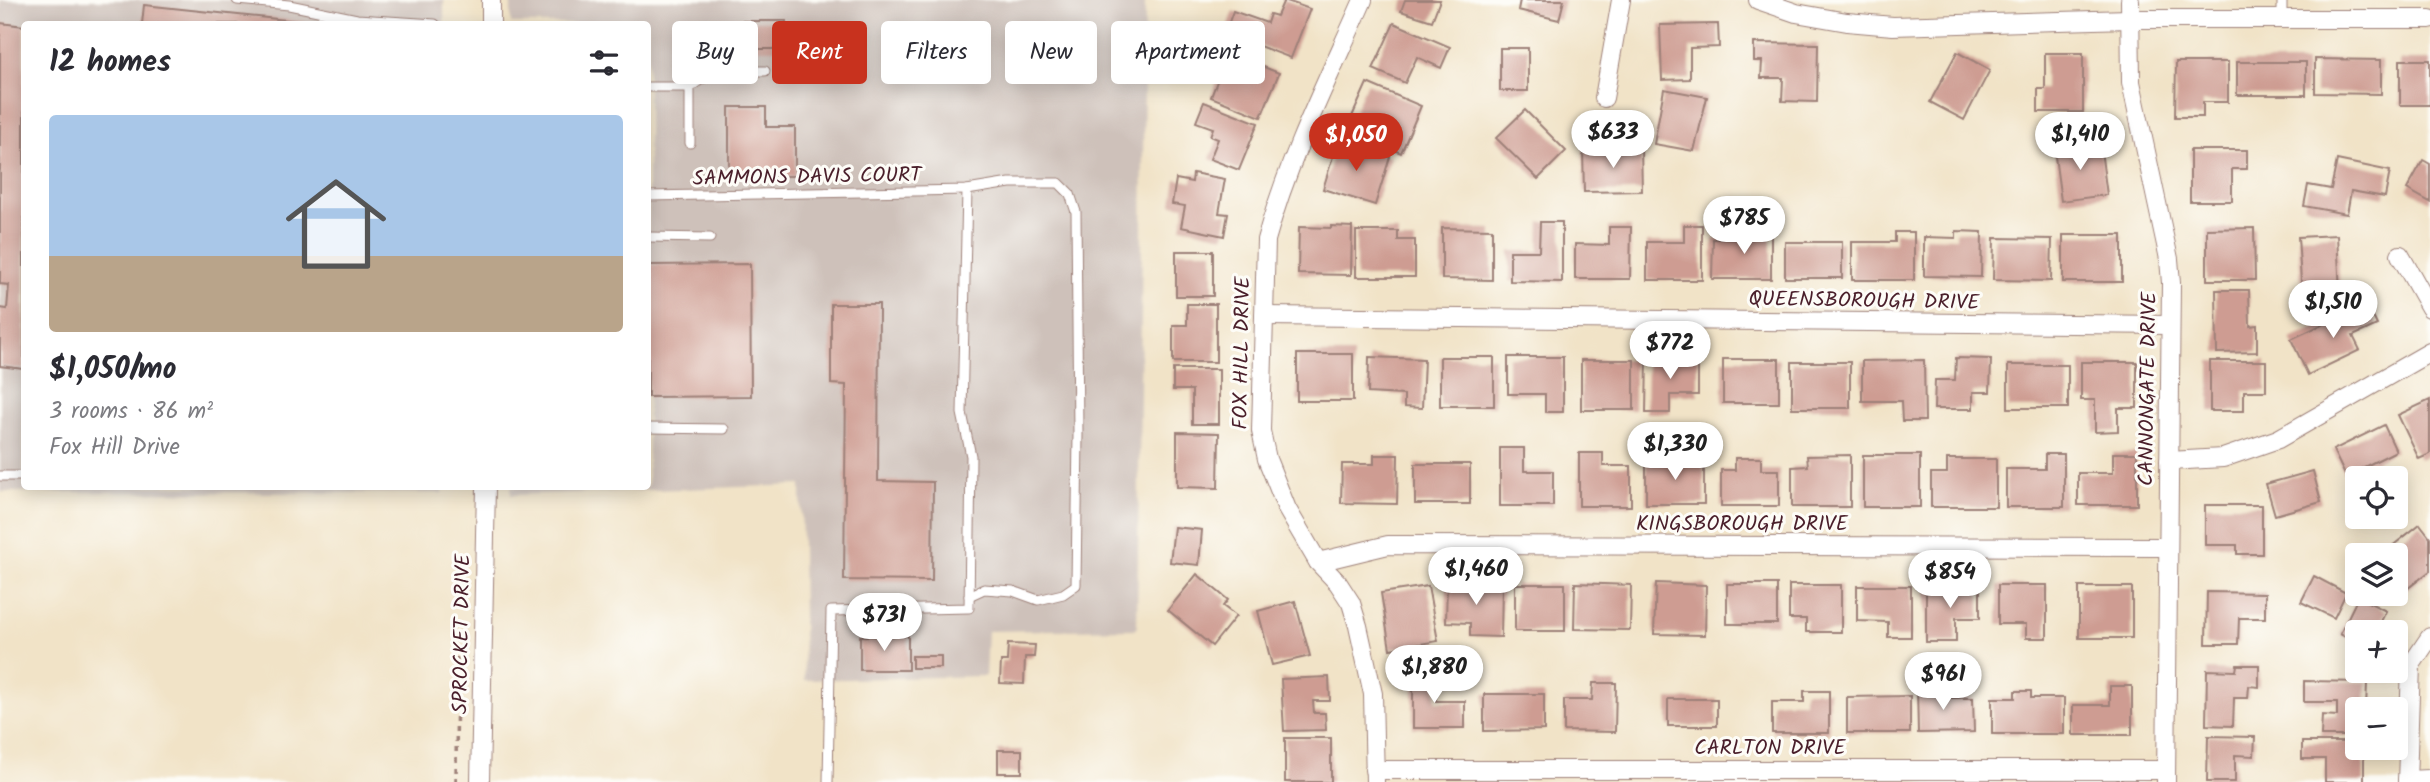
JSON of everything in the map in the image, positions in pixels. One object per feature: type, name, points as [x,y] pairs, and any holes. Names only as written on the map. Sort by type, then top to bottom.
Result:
[{"type":"street","points":[[491,0],[491,21]]},
{"type":"street","name":"FOX HILL DRIVE","points":[[1363,0],[1302,139],[1273,214],[1266,240],[1261,431],[1287,509],[1318,562],[1351,603],[1373,694],[1375,776]]},
{"type":"street","points":[[1604,98],[1621,0]]},
{"type":"street","points":[[1758,0],[1796,13],[1847,22],[1894,26],[2129,19],[2430,19]]},
{"type":"street","name":"CANNONGATE DRIVE","points":[[2130,0],[2131,82],[2169,259],[2171,325],[2166,776]]},
{"type":"street","points":[[2400,255],[2430,309]]},
{"type":"street","name":"QUEENSBOROUGH DRIVE","points":[[1264,316],[2171,325]]},
{"type":"street","points":[[2169,461],[2223,458],[2278,439],[2430,352]]},
{"type":"street","name":"SPROCKET DRIVE","points":[[480,782],[486,490]]},
{"type":"street","name":"KINGSBOROUGH DRIVE","points":[[1318,562],[1388,545],[2168,547]]},
{"type":"street","points":[[2430,637],[2411,665],[2407,781],[2430,779]]},
{"type":"street","name":"CARLTON DRIVE","points":[[1375,776],[2166,776]]},
{"type":"lane","points":[[237,0],[289,5],[357,19],[388,21]]},
{"type":"lane","points":[[2282,0],[2282,19]]},
{"type":"lane","points":[[651,87],[690,87],[715,71],[765,71]]},
{"type":"lane","points":[[690,87],[690,143]]},
{"type":"lane","name":"SAMMONS DAVIS COURT","points":[[651,196],[967,190],[1010,183],[1059,183],[1070,194],[1076,212],[1076,585],[1063,594],[1038,600],[1013,591],[984,589],[969,596]]},
{"type":"lane","points":[[828,782],[831,611],[969,608],[971,456],[962,413],[967,190]]},
{"type":"lane","points":[[651,237],[710,238]]},
{"type":"lane","points":[[651,428],[724,429]]},
{"type":"lane","points":[[0,476],[21,476]]},
{"type":"path","points":[[456,782],[457,638]]},
{"type":"shaded area","points":[[0,0],[444,0],[444,21],[21,21],[21,490],[442,490],[442,493],[0,492]]},
{"type":"shaded area","points":[[511,0],[1145,0],[1145,21],[1111,21],[1111,84],[1144,84],[1137,629],[987,631],[985,676],[804,680],[801,485],[511,495],[511,490],[651,490],[651,21],[511,21]]},
{"type":"building","points":[[1284,0],[1310,9],[1291,58],[1265,48],[1265,22],[1270,14],[1277,16]]},
{"type":"building","points":[[1405,0],[1440,0],[1432,21],[1401,11]]},
{"type":"building","points":[[1520,0],[1564,0],[1559,20],[1518,10]]},
{"type":"building","points":[[144,5],[296,21],[142,21]]},
{"type":"building","points":[[1233,11],[1261,21],[1229,21]]},
{"type":"building","points":[[758,21],[772,21],[772,49],[758,49]]},
{"type":"building","points":[[0,23],[21,26],[21,369],[0,366],[0,308],[7,309],[9,285],[0,284]]},
{"type":"building","points":[[1394,23],[1450,47],[1441,68],[1417,57],[1405,83],[1373,69]]},
{"type":"building","points":[[1718,24],[1719,47],[1690,48],[1690,79],[1662,80],[1660,25]]},
{"type":"building","points":[[1754,43],[1818,44],[1817,102],[1782,101],[1783,78],[1761,78],[1762,61],[1754,61]]},
{"type":"building","points":[[1500,48],[1528,48],[1528,91],[1500,91]]},
{"type":"building","points":[[1957,52],[1990,70],[1964,120],[1930,102]]},
{"type":"building","points":[[2045,53],[2083,53],[2083,112],[2038,112],[2038,89],[2045,89]]},
{"type":"building","points":[[2315,59],[2381,60],[2381,94],[2315,93]]},
{"type":"building","points":[[2400,60],[2430,60],[2430,105],[2400,105]]},
{"type":"building","points":[[2176,62],[2228,62],[2228,102],[2203,102],[2203,117],[2175,117]]},
{"type":"building","points":[[2237,62],[2306,62],[2306,95],[2237,95]]},
{"type":"building","points":[[1265,68],[1279,73],[1261,117],[1211,97],[1216,84],[1265,84]]},
{"type":"building","points":[[1367,83],[1421,106],[1401,153],[1346,130]]},
{"type":"building","points":[[1664,89],[1707,97],[1694,151],[1654,144]]},
{"type":"building","points":[[1204,102],[1258,123],[1239,170],[1210,159],[1218,139],[1210,136],[1213,128],[1196,122]]},
{"type":"building","points":[[729,107],[766,107],[766,127],[795,127],[795,176],[729,176]]},
{"type":"building","points":[[1525,110],[1566,151],[1538,179],[1496,138]]},
{"type":"building","points":[[1338,140],[1390,157],[1375,205],[1323,189]]},
{"type":"building","points":[[2100,143],[2107,195],[2061,201],[2054,149]]},
{"type":"building","points":[[1641,148],[1642,191],[1584,192],[1583,150]]},
{"type":"building","points":[[2190,150],[2247,150],[2247,169],[2232,169],[2232,201],[2190,201]]},
{"type":"building","points":[[2337,160],[2390,171],[2385,197],[2351,191],[2347,214],[2304,206],[2308,185],[2331,189]]},
{"type":"building","points":[[2423,160],[2430,164],[2430,202],[2407,189]]},
{"type":"building","points":[[1193,173],[1225,179],[1219,213],[1228,214],[1224,236],[1181,227],[1185,206],[1172,204],[1176,179],[1192,182]]},
{"type":"building","points":[[1540,222],[1562,222],[1562,282],[1510,281],[1510,251],[1539,251]]},
{"type":"building","points":[[1684,225],[1702,225],[1702,280],[1647,280],[1647,242],[1684,242]]},
{"type":"building","points":[[1752,225],[1771,226],[1771,279],[1712,279],[1713,239],[1752,239]]},
{"type":"building","points":[[1299,227],[1352,227],[1351,275],[1298,274]]},
{"type":"building","points":[[1609,227],[1631,227],[1630,279],[1575,279],[1575,244],[1609,245]]},
{"type":"building","points":[[1442,228],[1492,229],[1492,280],[1442,279]]},
{"type":"building","points":[[2254,228],[2255,280],[2207,280],[2207,229]]},
{"type":"building","points":[[1356,231],[1398,231],[1398,240],[1415,240],[1415,277],[1356,277]]},
{"type":"building","points":[[1956,231],[1982,232],[1981,277],[1924,276],[1924,237],[1956,238]]},
{"type":"building","points":[[1895,232],[1914,232],[1914,280],[1852,280],[1852,242],[1895,242]]},
{"type":"building","points":[[2063,235],[2122,235],[2122,282],[2063,282]]},
{"type":"building","points":[[2337,235],[2340,293],[2302,295],[2298,237]]},
{"type":"building","points":[[1994,238],[2052,239],[2051,281],[1993,280]]},
{"type":"building","points":[[1785,242],[1842,242],[1842,278],[1785,278]]},
{"type":"building","points":[[1176,251],[1213,251],[1213,296],[1176,296]]},
{"type":"building","points":[[750,264],[751,396],[651,397],[651,265]]},
{"type":"building","points":[[2216,290],[2249,290],[2250,326],[2257,325],[2257,352],[2217,353]]},
{"type":"building","points":[[831,304],[879,304],[878,481],[933,482],[932,581],[844,580],[846,385],[831,384]]},
{"type":"building","points":[[1187,304],[1216,304],[1216,362],[1173,362],[1173,325],[1187,325]]},
{"type":"building","points":[[2367,304],[2377,325],[2353,336],[2360,350],[2308,375],[2291,339]]},
{"type":"building","points":[[1297,354],[1353,354],[1353,401],[1297,401]]},
{"type":"building","points":[[1369,357],[1424,359],[1422,408],[1404,407],[1404,395],[1368,393]]},
{"type":"building","points":[[1440,357],[1494,357],[1494,406],[1440,406]]},
{"type":"building","points":[[1508,357],[1563,357],[1563,412],[1545,412],[1545,394],[1508,394]]},
{"type":"building","points":[[1647,357],[1698,358],[1698,395],[1670,395],[1670,413],[1646,413]]},
{"type":"building","points":[[1956,358],[1991,359],[1990,392],[1973,392],[1973,409],[1934,409],[1935,380],[1955,380]]},
{"type":"building","points":[[1723,359],[1779,359],[1779,403],[1723,403]]},
{"type":"building","points":[[1581,360],[1634,360],[1634,410],[1581,410]]},
{"type":"building","points":[[1924,360],[1925,421],[1902,421],[1901,401],[1862,401],[1862,361]]},
{"type":"building","points":[[2210,361],[2266,361],[2266,391],[2244,391],[2244,411],[2210,411]]},
{"type":"building","points":[[1792,362],[1850,362],[1850,408],[1792,408]]},
{"type":"building","points":[[2081,362],[2137,362],[2137,408],[2118,408],[2118,431],[2095,432],[2095,400],[2081,400]]},
{"type":"building","points":[[2008,365],[2068,365],[2068,408],[2008,408]]},
{"type":"building","points":[[1173,369],[1219,369],[1219,424],[1192,424],[1192,390],[1173,390]]},
{"type":"building","points":[[2430,400],[2430,454],[2419,459],[2398,415]]},
{"type":"building","points":[[2384,425],[2396,451],[2366,466],[2345,466],[2345,475],[2333,450]]},
{"type":"building","points":[[1177,432],[1219,433],[1218,488],[1177,487]]},
{"type":"building","points":[[1500,448],[1524,448],[1524,471],[1553,471],[1553,506],[1500,506]]},
{"type":"building","points":[[1579,453],[1603,453],[1603,466],[1631,466],[1631,506],[1579,506]]},
{"type":"building","points":[[2113,453],[2137,453],[2137,505],[2078,505],[2078,473],[2113,473]]},
{"type":"building","points":[[2045,454],[2064,454],[2064,507],[2006,507],[2006,469],[2045,469]]},
{"type":"building","points":[[1374,455],[1398,455],[1397,504],[1341,503],[1342,464],[1374,464]]},
{"type":"building","points":[[1850,455],[1850,507],[1792,507],[1792,467],[1808,466],[1807,456]]},
{"type":"building","points":[[1863,455],[1920,455],[1920,507],[1863,507]]},
{"type":"building","points":[[1735,458],[1761,458],[1761,470],[1779,470],[1779,506],[1721,506],[1721,470],[1735,470]]},
{"type":"building","points":[[1947,459],[1996,459],[1996,507],[1931,507],[1931,473],[1947,473]]},
{"type":"building","points":[[1646,460],[1704,460],[1704,504],[1646,504]]},
{"type":"building","points":[[1415,464],[1470,464],[1470,504],[1415,504]]},
{"type":"building","points":[[2313,471],[2321,502],[2275,515],[2266,484]]},
{"type":"building","points":[[2205,505],[2262,505],[2262,554],[2237,554],[2237,545],[2205,545]]},
{"type":"building","points":[[2420,524],[2430,537],[2430,571],[2408,588],[2408,543],[2396,543]]},
{"type":"building","points":[[1174,527],[1202,530],[1199,565],[1170,562]]},
{"type":"building","points":[[1197,574],[1228,600],[1223,606],[1236,616],[1212,646],[1168,610]]},
{"type":"building","points":[[2314,576],[2345,592],[2334,618],[2301,602]]},
{"type":"building","points":[[1447,583],[1502,584],[1501,637],[1470,636],[1470,623],[1446,622]]},
{"type":"building","points":[[1575,583],[1631,585],[1630,630],[1574,629]]},
{"type":"building","points":[[1656,583],[1706,585],[1705,635],[1654,634]]},
{"type":"building","points":[[1515,584],[1565,584],[1565,631],[1515,631]]},
{"type":"building","points":[[1727,584],[1777,584],[1777,624],[1727,624]]},
{"type":"building","points":[[1789,585],[1841,585],[1841,632],[1806,632],[1806,619],[1789,619]]},
{"type":"building","points":[[1926,585],[1980,585],[1980,618],[1956,618],[1956,642],[1926,642]]},
{"type":"building","points":[[1998,585],[2047,585],[2047,638],[2026,638],[2026,624],[1998,624]]},
{"type":"building","points":[[1428,586],[1438,641],[1390,649],[1381,593]]},
{"type":"building","points":[[1857,586],[1911,586],[1911,637],[1888,637],[1888,622],[1857,621]]},
{"type":"building","points":[[2079,587],[2132,587],[2132,638],[2079,638]]},
{"type":"building","points":[[2207,592],[2265,593],[2265,618],[2239,618],[2238,644],[2206,644]]},
{"type":"building","points":[[1295,601],[1310,656],[1272,665],[1258,611]]},
{"type":"building","points":[[2354,606],[2376,606],[2386,611],[2382,620],[2347,620]]},
{"type":"building","points":[[2345,624],[2345,637],[2340,634]]},
{"type":"building","points":[[860,636],[908,636],[908,670],[860,670]]},
{"type":"building","points":[[1008,644],[1035,645],[1034,657],[1025,657],[1024,684],[1000,683],[1001,661],[1007,661]]},
{"type":"building","points":[[912,656],[941,656],[941,668],[912,668]]},
{"type":"building","points":[[2237,665],[2259,665],[2259,687],[2249,686],[2248,698],[2234,698],[2233,726],[2206,725],[2207,670],[2236,671]]},
{"type":"building","points":[[1413,671],[1436,671],[1436,701],[1465,701],[1465,728],[1413,728]]},
{"type":"building","points":[[1329,677],[1330,701],[1313,701],[1314,713],[1325,713],[1326,730],[1284,731],[1281,679]]},
{"type":"building","points":[[2304,681],[2367,683],[2366,697],[2345,697],[2345,736],[2321,736],[2322,715],[2337,716],[2337,702],[2304,702]]},
{"type":"building","points":[[1593,683],[1616,683],[1615,732],[1564,731],[1564,700],[1592,700]]},
{"type":"building","points":[[1939,684],[1939,698],[1973,698],[1974,732],[1918,733],[1917,685]]},
{"type":"building","points":[[2110,686],[2132,686],[2132,735],[2073,735],[2073,705],[2110,705]]},
{"type":"building","points":[[1804,691],[1829,691],[1829,733],[1772,733],[1772,702],[1804,702]]},
{"type":"building","points":[[2015,691],[2031,691],[2031,698],[2064,698],[2064,734],[1992,734],[1992,698],[2015,698]]},
{"type":"building","points":[[1484,694],[1544,694],[1544,730],[1484,731]]},
{"type":"building","points":[[1910,696],[1910,733],[1847,733],[1847,697]]},
{"type":"building","points":[[1668,699],[1717,699],[1717,726],[1668,726]]},
{"type":"building","points":[[2208,736],[2255,737],[2254,756],[2235,755],[2235,782],[2207,782]]},
{"type":"building","points":[[1285,738],[1331,738],[1331,782],[1285,782]]},
{"type":"building","points":[[2302,742],[2345,742],[2345,760],[2364,760],[2364,782],[2325,782],[2325,759],[2302,759]]},
{"type":"building","points":[[998,750],[1022,750],[1022,773],[998,773]]}]
